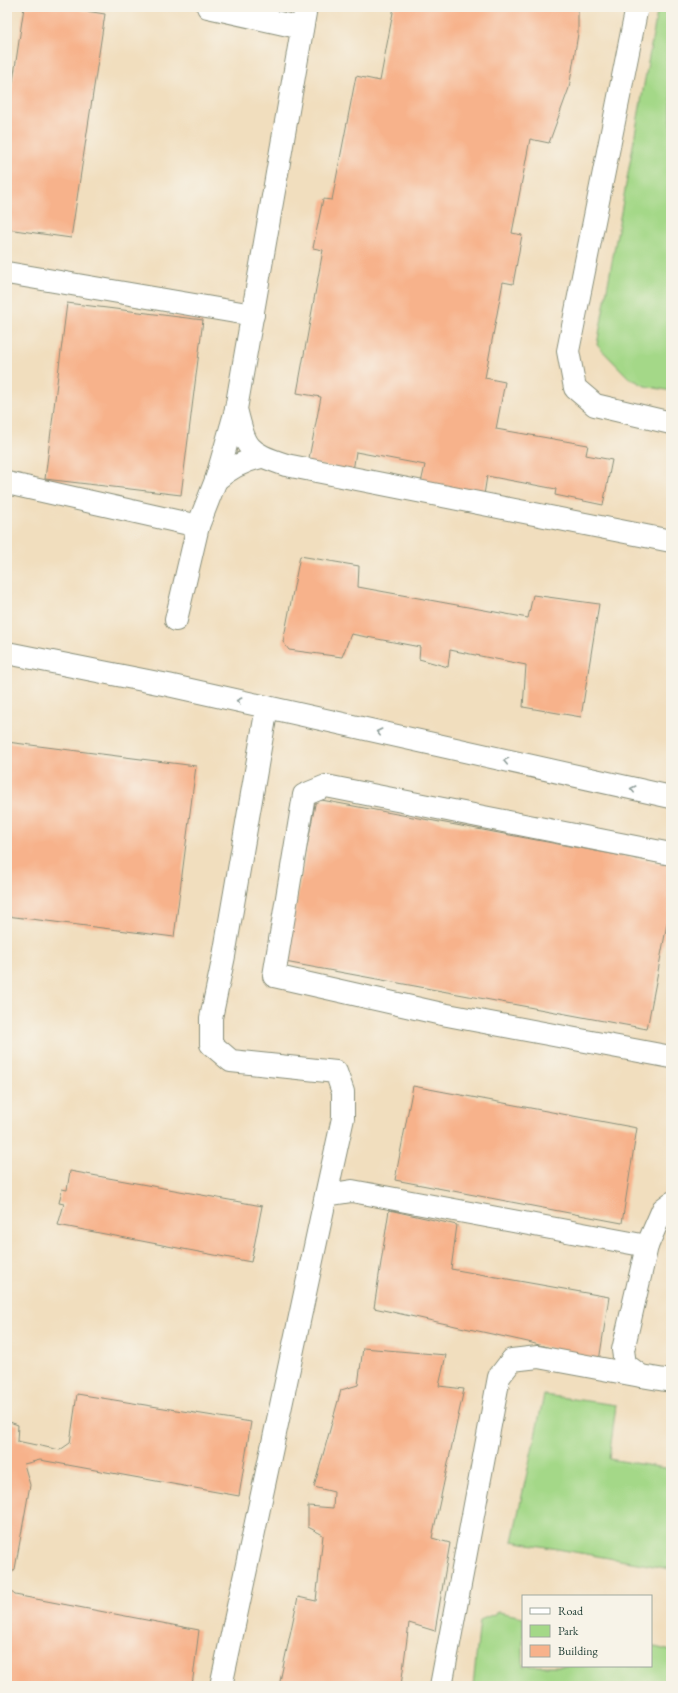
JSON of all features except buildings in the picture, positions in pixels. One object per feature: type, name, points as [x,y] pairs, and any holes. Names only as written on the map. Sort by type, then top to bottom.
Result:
[{"type":"street","points":[[176,620],[198,526],[216,480],[236,409],[304,17],[208,7]]},
{"type":"street","points":[[637,7],[568,351],[576,388],[595,405],[671,423]]},
{"type":"street","points":[[7,273],[253,315]]},
{"type":"street","points":[[236,409],[243,436],[250,449],[261,457],[294,467],[671,541]]},
{"type":"street","points":[[216,480],[227,470],[261,457]]},
{"type":"street","points":[[7,483],[198,526]]},
{"type":"street","points":[[7,653],[168,685],[671,797]]},
{"type":"street","points":[[221,1686],[342,1118],[343,1092],[336,1072],[231,1061],[211,1044],[210,1018],[224,956],[267,707]]},
{"type":"street","points":[[671,854],[326,786],[304,795],[274,976],[442,1014],[671,1057]]},
{"type":"street","points":[[326,1195],[352,1191],[647,1246]]},
{"type":"street","points":[[641,1376],[625,1364],[623,1350],[647,1246],[663,1209],[671,1203]]},
{"type":"street","points":[[441,1686],[499,1377],[512,1360],[538,1357],[671,1381]]},
{"type":"green space","points":[[658,7],[671,7],[671,391],[645,386],[628,377],[597,345]]},
{"type":"green space","points":[[544,1395],[616,1405],[609,1459],[671,1469],[671,1569],[512,1541]]},
{"type":"green space","points":[[499,1612],[522,1617],[522,1667],[652,1667],[652,1646],[671,1651],[671,1686],[473,1686],[480,1620]]}]
